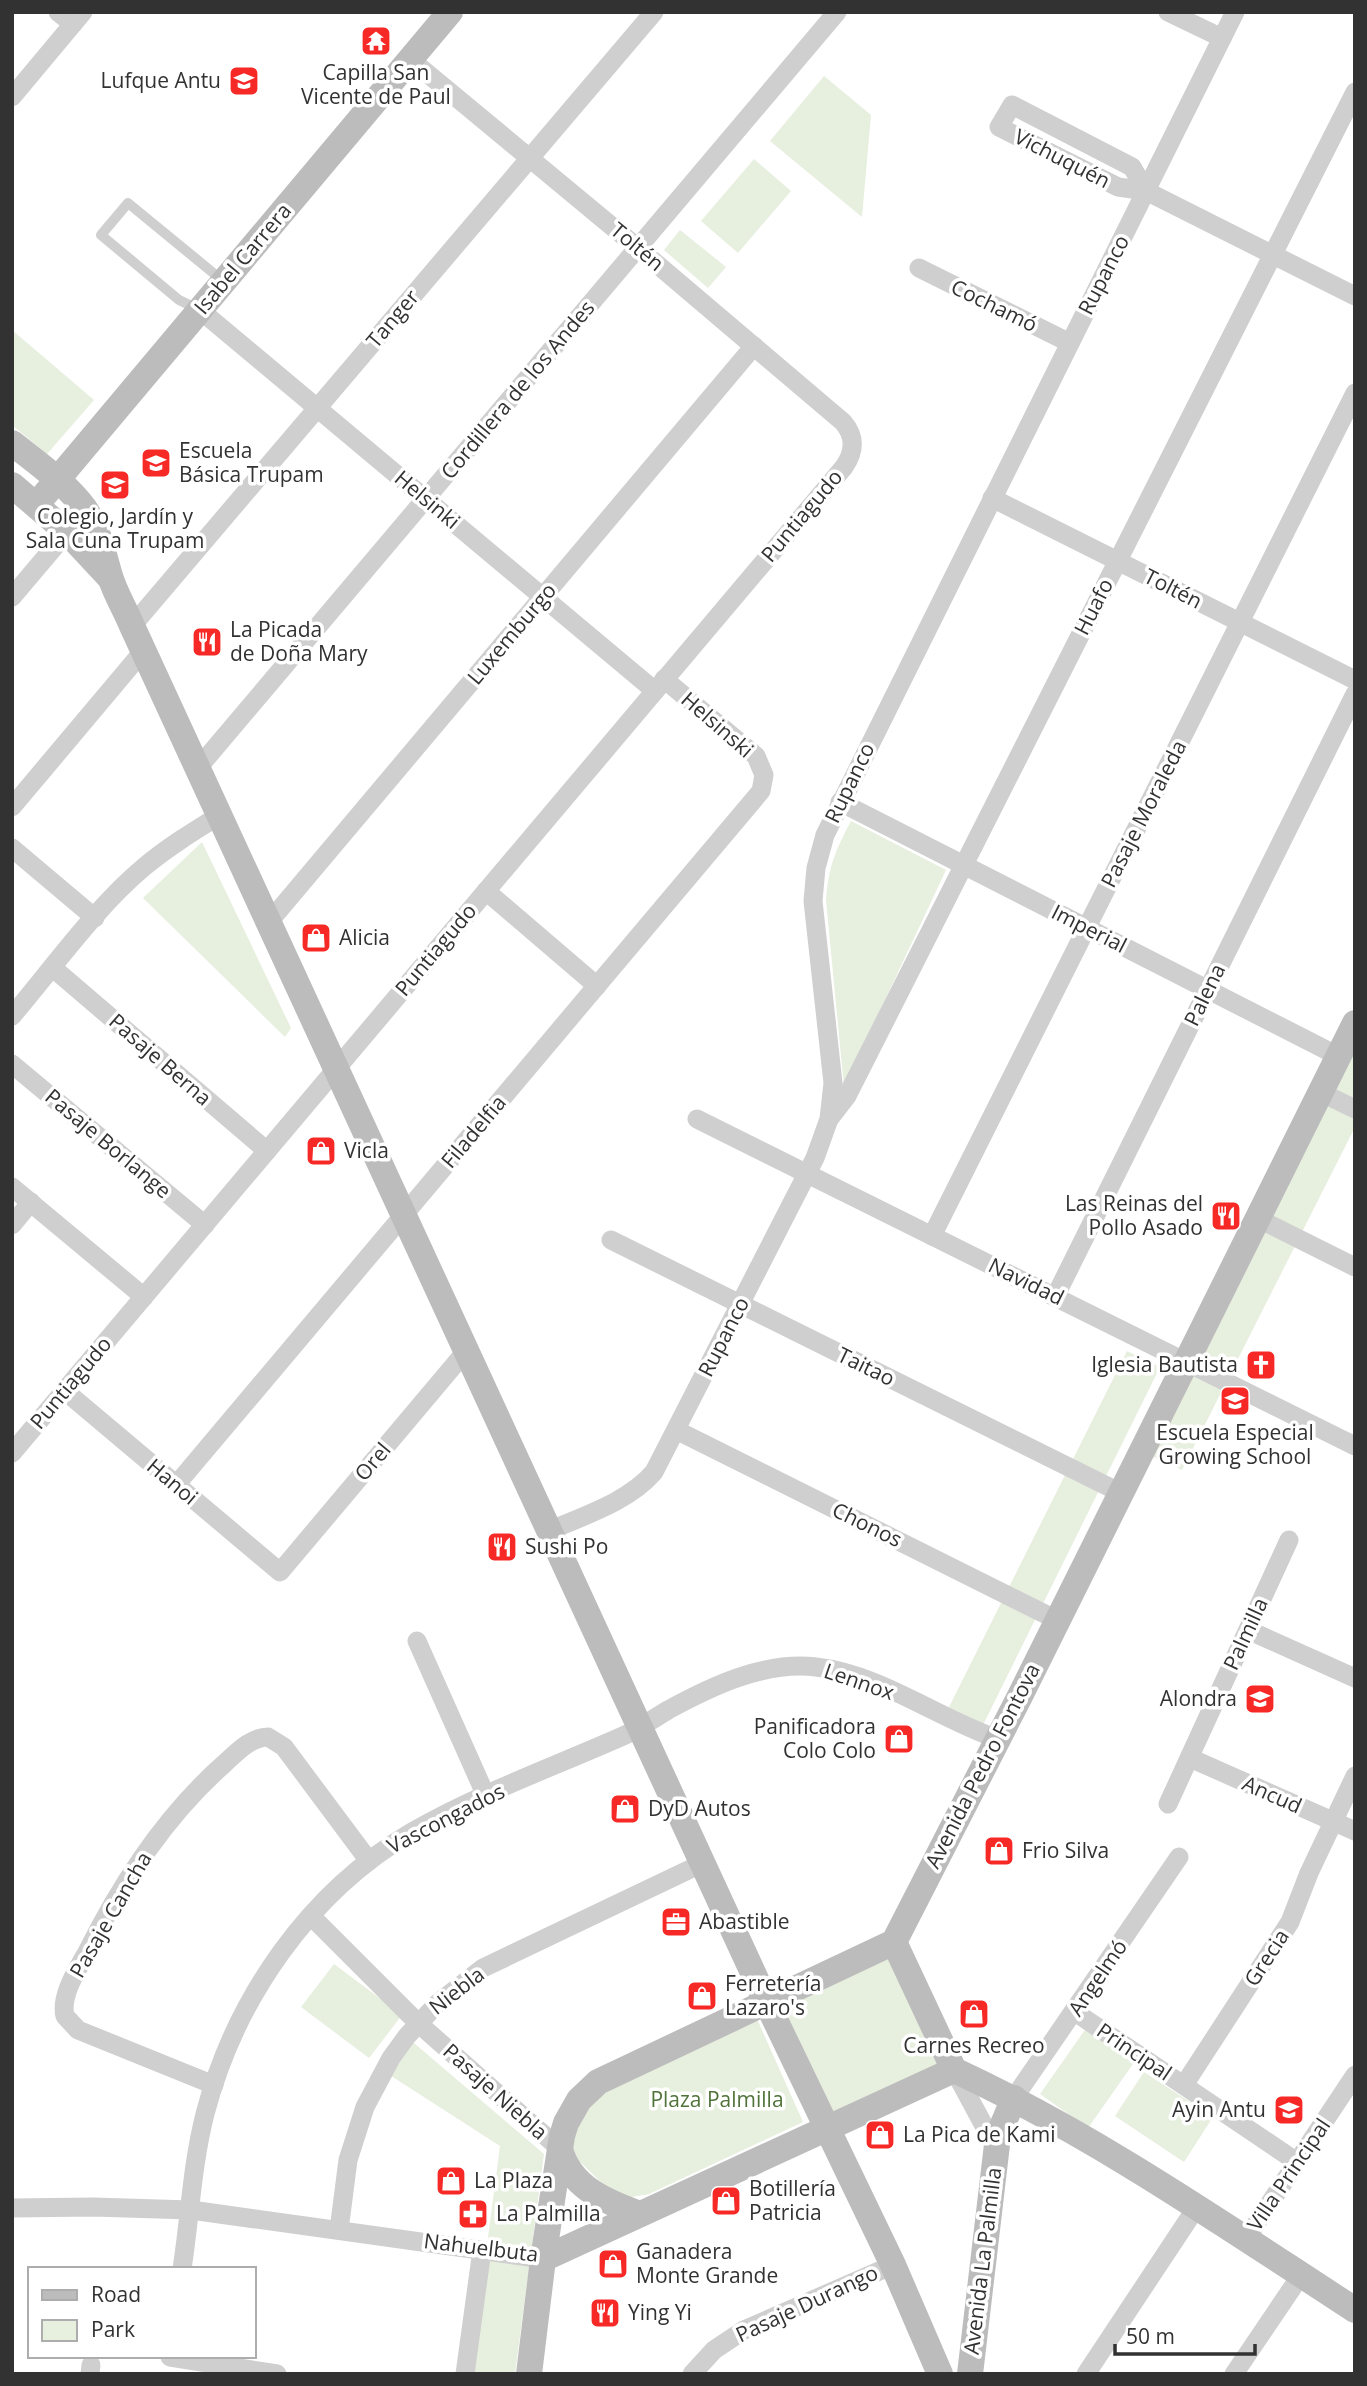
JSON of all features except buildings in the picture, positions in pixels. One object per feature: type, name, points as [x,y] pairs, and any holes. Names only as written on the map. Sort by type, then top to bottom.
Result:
[{"type":"main road","name":"Isabel Carrera","points":[[36,505],[450,12]]},
{"type":"main road","points":[[12,443],[57,480],[83,507],[92,521],[102,543],[111,578],[132,626],[766,2001],[892,2265],[940,2374]]},
{"type":"main road","points":[[12,485],[67,532],[111,578]]},
{"type":"main road","name":"Avenida Pedro Fontova","points":[[894,1942],[1058,1620],[1355,1023]]},
{"type":"main road","points":[[529,2374],[562,2136],[579,2099],[598,2082],[894,1942],[954,2070],[1014,2098],[1122,2159],[1355,2310]]},
{"type":"main road","name":"Nahuelbuta","points":[[543,2259],[954,2070]]},
{"type":"main road","name":"Avenida La Palmilla","points":[[970,2374],[996,2148],[1002,2125],[1014,2098]]},
{"type":"main road","points":[[560,2149],[569,2172],[583,2186],[640,2214]]},
{"type":"street","name":"Tanger","points":[[132,626],[654,12]]},
{"type":"street","name":"Cordillera de los Andes","points":[[198,768],[837,12]]},
{"type":"street","points":[[1168,12],[1222,38]]},
{"type":"street","name":"Rupanco","points":[[550,1531],[636,1490],[654,1472],[824,1139],[832,1101],[832,1065],[813,901],[819,852],[840,802],[1235,12]]},
{"type":"street","points":[[12,97],[71,16]]},
{"type":"street","name":"Toltén","points":[[410,59],[843,422],[853,443]]},
{"type":"street","name":"Huafo","points":[[829,1119],[843,1103],[1355,92]]},
{"type":"street","name":"Vichuquén","points":[[1146,191],[1132,167],[1012,105],[999,127],[1118,187],[1146,191],[1355,296]]},
{"type":"street","name":"Cochamó","points":[[919,268],[1070,343]]},
{"type":"street","name":"Helsinki","points":[[200,310],[543,597],[659,685]]},
{"type":"street","name":"Luxemburgo","points":[[269,922],[754,346]]},
{"type":"street","name":"Pasaje Moraleda","points":[[932,1236],[1355,393]]},
{"type":"street","name":"Puntiagudo","points":[[12,1453],[844,467],[853,443]]},
{"type":"street","name":"Toltén","points":[[992,498],[1355,680]]},
{"type":"street","points":[[12,597],[67,532]]},
{"type":"street","points":[[12,807],[144,650]]},
{"type":"street","name":"Helsinski","points":[[659,685],[756,756],[764,775]]},
{"type":"street","name":"Palena","points":[[1055,1297],[1355,694]]},
{"type":"street","name":"Filadelfia","points":[[176,1485],[757,797],[764,775]]},
{"type":"street","name":"Imperial","points":[[840,802],[1338,1056]]},
{"type":"street","points":[[12,1016],[95,918],[143,867],[220,815]]},
{"type":"street","points":[[12,848],[95,918]]},
{"type":"street","points":[[486,891],[597,986]]},
{"type":"street","name":"Pasaje Berna","points":[[53,968],[267,1151]]},
{"type":"street","name":"Pasaje Borlange","points":[[12,1064],[205,1225]]},
{"type":"street","points":[[1320,1092],[1355,1109]]},
{"type":"street","name":"Navidad","points":[[697,1119],[1355,1446]]},
{"type":"street","points":[[12,1187],[144,1297]]},
{"type":"street","points":[[12,1224],[31,1202]]},
{"type":"street","points":[[1257,1219],[1355,1267]]},
{"type":"street","name":"Taitao","points":[[611,1240],[1121,1493]]},
{"type":"street","name":"Orel","points":[[280,1572],[466,1351]]},
{"type":"street","name":"Hanoi","points":[[65,1391],[280,1572]]},
{"type":"street","name":"Chonos","points":[[676,1430],[1058,1620]]},
{"type":"street","name":"Palmilla","points":[[1168,1804],[1289,1540]]},
{"type":"street","points":[[1248,1630],[1355,1678]]},
{"type":"street","points":[[417,1641],[486,1796]]},
{"type":"street","name":"Lennox","points":[[640,1728],[669,1710],[728,1681],[762,1670],[788,1666],[837,1671],[876,1684],[972,1730],[998,1739]]},
{"type":"street","name":"Vascongados","points":[[182,2267],[199,2145],[224,2056],[250,2000],[268,1971],[311,1916],[369,1861],[412,1832],[640,1728]]},
{"type":"street","name":"Pasaje Cancha","points":[[214,2085],[78,2029],[65,2016],[66,1997],[82,1961],[139,1861],[180,1809],[215,1772],[252,1741],[268,1737],[284,1747],[369,1861]]},
{"type":"street","name":"Ancud","points":[[1190,1758],[1355,1831]]},
{"type":"street","name":"Grecia","points":[[1184,2085],[1290,1922],[1309,1873],[1355,1776]]},
{"type":"street","name":"Angelmó","points":[[1014,2098],[1180,1857]]},
{"type":"street","name":"Niebla","points":[[339,2230],[348,2160],[365,2107],[391,2059],[418,2023],[438,2003],[483,1968],[703,1863]]},
{"type":"street","name":"Pasaje Niebla","points":[[311,1916],[418,2023],[560,2149]]},
{"type":"street","name":"Principal","points":[[1074,2012],[1297,2161]]},
{"type":"street","name":"Avenida La Palmilla","points":[[954,2070],[996,2148]]},
{"type":"street","name":"Villa Principal","points":[[1246,2239],[1355,2075]]},
{"type":"street","name":"Nahuelbuta","points":[[12,2208],[191,2210],[543,2259]]},
{"type":"street","points":[[1086,2374],[1196,2208]]},
{"type":"street","points":[[465,2374],[482,2250]]},
{"type":"street","name":"Pasaje Durango","points":[[692,2374],[714,2350],[744,2330],[892,2265]]},
{"type":"street","points":[[1234,2374],[1301,2275]]},
{"type":"street","points":[[176,2358],[277,2374]]},
{"type":"lane","points":[[200,310],[179,300],[101,235],[128,203],[224,281]]},
{"type":"green space","points":[[824,76],[871,115],[862,217],[770,141]]},
{"type":"green space","points":[[754,159],[791,191],[738,253],[701,221]]},
{"type":"green space","points":[[680,230],[726,267],[708,288],[664,250]]},
{"type":"green space","points":[[12,330],[94,400],[47,454],[12,425]]},
{"type":"green space","points":[[851,821],[946,870],[844,1087],[826,900],[834,859]]},
{"type":"green space","points":[[202,842],[291,1028],[285,1037],[143,898]]},
{"type":"green space","points":[[1355,1044],[1355,1127],[1182,1470],[1150,1455]]},
{"type":"green space","points":[[1127,1351],[1160,1367],[983,1725],[948,1709]]},
{"type":"green space","name":"Plaza Palmilla","points":[[889,1955],[941,2063],[834,2114],[782,2006]]},
{"type":"green space","points":[[334,1964],[402,2015],[369,2058],[301,2007]]},
{"type":"green space","name":"Plaza Palmilla","points":[[757,2019],[803,2122],[649,2194],[626,2198],[608,2189],[574,2156],[572,2139],[586,2108],[603,2094]]},
{"type":"green space","points":[[1087,2027],[1135,2061],[1088,2128],[1040,2094]]},
{"type":"green space","points":[[407,2037],[544,2154],[515,2374],[470,2374],[500,2146],[385,2072]]},
{"type":"green space","points":[[1144,2072],[1213,2117],[1184,2162],[1115,2116]]},
{"type":"place","name":"Capilla San Vicente de Paul","points":[[376,41]]},
{"type":"place","name":"Lufque Antu","points":[[244,81]]},
{"type":"place","name":"Escuela Básica Trupam","points":[[156,463]]},
{"type":"place","name":"Colegio, Jardín y Sala Cuna Trupam","points":[[115,485]]},
{"type":"place","name":"La Picada de Doña Mary","points":[[207,642]]},
{"type":"place","name":"Alicia","points":[[316,938]]},
{"type":"place","name":"Vicla","points":[[321,1151]]},
{"type":"place","name":"Las Reinas del Pollo Asado","points":[[1226,1216]]},
{"type":"place","name":"Iglesia Bautista","points":[[1261,1365]]},
{"type":"place","name":"Escuela Especial Growing School","points":[[1235,1401]]},
{"type":"place","name":"Sushi Po","points":[[502,1547]]},
{"type":"place","name":"Alondra","points":[[1260,1699]]},
{"type":"place","name":"Panificadora Colo Colo","points":[[899,1739]]},
{"type":"place","name":"DyD Autos","points":[[625,1809]]},
{"type":"place","name":"Frio Silva","points":[[999,1851]]},
{"type":"place","name":"Abastible","points":[[676,1922]]},
{"type":"place","name":"Ferretería Lazaro's","points":[[702,1996]]},
{"type":"place","name":"Carnes Recreo","points":[[974,2014]]},
{"type":"place","name":"Ayin Antu","points":[[1289,2110]]},
{"type":"place","name":"La Pica de Kami","points":[[880,2135]]},
{"type":"place","name":"La Plaza","points":[[451,2181]]},
{"type":"place","name":"Botillería Patricia","points":[[726,2201]]},
{"type":"place","name":"La Palmilla","points":[[473,2214]]},
{"type":"place","name":"Ganadera Monte Grande","points":[[613,2264]]},
{"type":"place","name":"Ying Yi","points":[[605,2313]]}]
